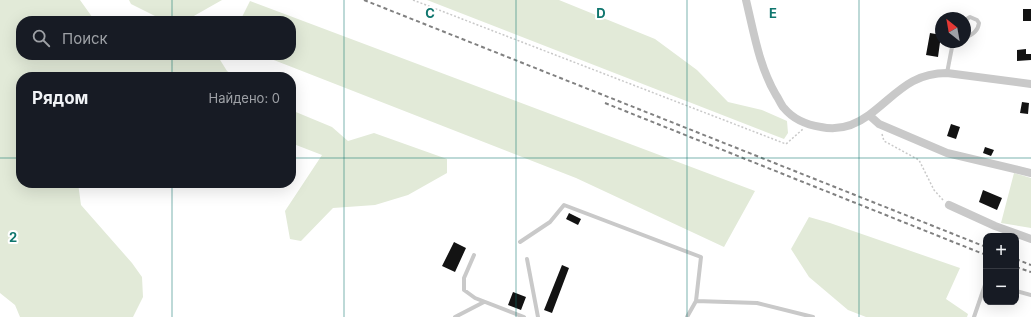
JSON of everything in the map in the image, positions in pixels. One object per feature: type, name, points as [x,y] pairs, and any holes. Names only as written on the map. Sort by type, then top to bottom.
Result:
[{"type":"street","points":[[746,0],[758,52],[768,82],[784,108],[807,125],[832,130],[850,126],[869,115],[919,77],[933,73],[947,73],[1031,84]]},
{"type":"street","points":[[869,115],[879,124],[947,153],[1031,173]]},
{"type":"street","points":[[949,205],[995,226],[1031,239]]},
{"type":"lane","points":[[971,17],[978,20],[979,23],[978,27],[971,35]]},
{"type":"lane","points":[[947,73],[952,48]]},
{"type":"lane","points":[[520,242],[550,222],[564,205],[701,258],[696,301],[688,317]]},
{"type":"lane","points":[[474,255],[464,278],[464,290],[475,298],[524,317]]},
{"type":"lane","points":[[527,259],[538,317]]},
{"type":"lane","points":[[974,317],[983,291]]},
{"type":"lane","points":[[1019,291],[1031,295]]},
{"type":"lane","points":[[696,301],[757,303],[813,317]]},
{"type":"lane","points":[[455,317],[484,302]]},
{"type":"path","points":[[413,0],[786,144],[807,125]]},
{"type":"path","points":[[879,124],[884,141],[919,160],[934,190],[949,205]]},
{"type":"green space","points":[[0,0],[80,0],[91,16],[16,16],[16,60],[220,60],[228,72],[16,72],[16,188],[79,188],[81,205],[132,263],[142,277],[143,297],[133,317],[20,317],[15,305],[0,293]]},
{"type":"green space","points":[[129,0],[222,0],[194,16],[155,16],[131,4]]},
{"type":"green space","points":[[427,0],[559,0],[655,39],[697,70],[728,102],[762,110],[787,121],[788,133],[784,139]]},
{"type":"green space","points":[[250,1],[290,16],[242,16]]},
{"type":"green space","points":[[296,18],[755,191],[724,247],[576,178],[274,60],[296,60]]},
{"type":"green space","points":[[296,112],[332,127],[348,141],[374,133],[447,159],[447,173],[408,195],[375,205],[333,208],[301,241],[290,239],[285,211],[322,155],[296,145]]},
{"type":"green space","points":[[1014,173],[1031,178],[1031,228],[1001,223]]},
{"type":"green space","points":[[809,217],[960,268],[946,299],[968,314],[967,317],[866,317],[848,310],[809,277],[791,249]]},
{"type":"building","points":[[1023,9],[1031,9],[1031,21],[1023,21]]},
{"type":"building","points":[[930,33],[935,34],[935,48],[939,48],[938,57],[926,55]]},
{"type":"building","points":[[1026,49],[1026,54],[1031,54],[1031,60],[1017,61],[1017,50]]},
{"type":"building","points":[[1022,102],[1029,103],[1028,114],[1020,113]]},
{"type":"building","points":[[951,124],[960,127],[956,139],[947,136]]},
{"type":"building","points":[[985,147],[994,150],[991,156],[983,153]]},
{"type":"building","points":[[983,190],[1002,198],[997,210],[979,202]]},
{"type":"building","points":[[569,213],[581,219],[578,225],[566,219]]},
{"type":"building","points":[[454,242],[466,248],[455,272],[442,266]]},
{"type":"building","points":[[562,265],[569,268],[552,313],[544,310]]},
{"type":"building","points":[[513,292],[526,297],[521,310],[508,305]]},
{"type":"railway","points":[[364,0],[983,246]]},
{"type":"railway","points":[[605,103],[983,254]]},
{"type":"railway","points":[[1019,260],[1031,265]]},
{"type":"railway","points":[[1019,268],[1031,272]]}]
